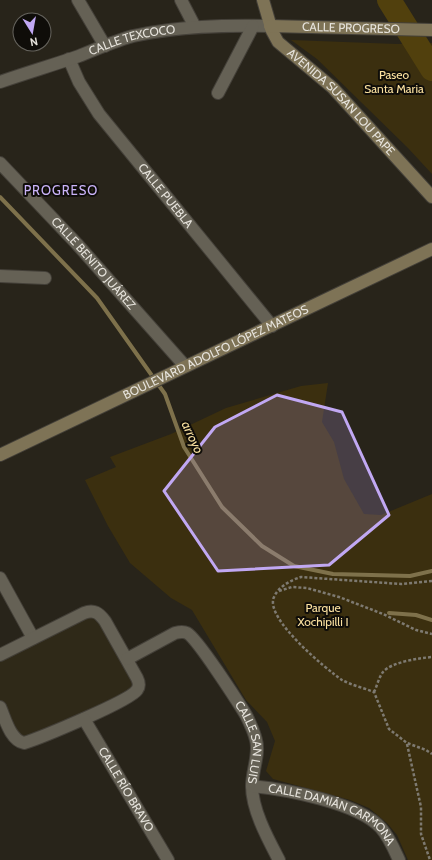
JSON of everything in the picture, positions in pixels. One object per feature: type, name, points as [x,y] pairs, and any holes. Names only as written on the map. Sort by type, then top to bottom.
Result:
[{"type":"street","points":[[78,0],[105,46]]},
{"type":"street","points":[[181,0],[195,27]]},
{"type":"street","name":"AVENIDA SUSAN LOU PAPE","points":[[263,0],[270,26],[278,42],[333,88],[432,197]]},
{"type":"street","points":[[218,93],[253,26]]},
{"type":"street","name":"CALLE TEXCOCO","points":[[0,82],[132,36],[164,30],[195,27],[270,26]]},
{"type":"street","name":"CALLE PROGRESO","points":[[270,26],[432,30]]},
{"type":"street","name":"CALLE PUEBLA","points":[[69,59],[78,82],[99,114],[272,326]]},
{"type":"street","name":"CALLE BENITO JUÁREZ","points":[[0,163],[77,244],[182,367]]},
{"type":"street","name":"BOULEVARD ADOLFO LÓPEZ MATEOS","points":[[0,454],[432,249]]},
{"type":"street","points":[[0,276],[45,278]]},
{"type":"street","points":[[0,578],[33,638]]},
{"type":"street","points":[[0,654],[84,613],[90,611],[95,612],[99,613],[105,621],[127,659],[139,686],[137,690],[124,699],[84,719],[33,740],[22,742],[19,742],[12,735],[0,709]]},
{"type":"street","name":"CALLE SAN LUIS","points":[[127,659],[175,633],[182,632],[190,636],[226,684],[254,731],[257,743],[257,754],[252,786],[253,798],[266,836],[279,860]]},
{"type":"street","name":"CALLE RÍO BRAVO","points":[[84,719],[168,860]]},
{"type":"street","name":"CALLE DAMIÁN CARMONA","points":[[252,786],[278,789],[321,799],[363,814],[381,828],[390,840],[399,860]]},
{"type":"path","points":[[432,582],[401,584],[300,577],[290,581],[278,591],[274,597],[274,608],[286,630],[316,659],[343,680],[374,692],[389,729],[407,743],[426,750],[432,754]]},
{"type":"path","points":[[278,591],[292,587],[308,588],[339,597],[383,614],[416,630],[432,634]]},
{"type":"path","points":[[374,692],[384,671],[401,662],[432,657]]},
{"type":"path","points":[[407,743],[421,807],[421,834],[430,860]]},
{"type":"highlighted area","points":[[277,395],[342,412],[389,515],[329,565],[218,571],[164,491],[215,427]]},
{"type":"shaded area","points":[[88,615],[97,615],[136,680],[133,693],[20,740],[0,701],[0,657]]},
{"type":"green space","name":"Paseo Santa Maria","points":[[291,40],[397,44],[432,43],[432,174],[408,148],[317,59]]},
{"type":"green space","name":"Parque Xochipilli I","points":[[328,383],[322,422],[334,442],[344,479],[364,514],[381,515],[432,494],[432,860],[408,860],[397,835],[387,823],[369,808],[350,800],[273,779],[266,771],[275,741],[267,722],[246,700],[192,610],[171,598],[130,563],[108,526],[85,480],[116,467],[110,457],[171,434],[226,408],[301,386]]},
{"type":"waterway","points":[[389,0],[432,69]]},
{"type":"waterway","name":"arroyo","points":[[0,197],[97,298],[165,394],[184,447],[222,507],[262,546],[294,566],[333,574],[410,576],[432,571]]},
{"type":"waterway","points":[[389,613],[416,615],[432,620]]},
{"type":"district","name":"PROGRESO","points":[[61,190]]}]
